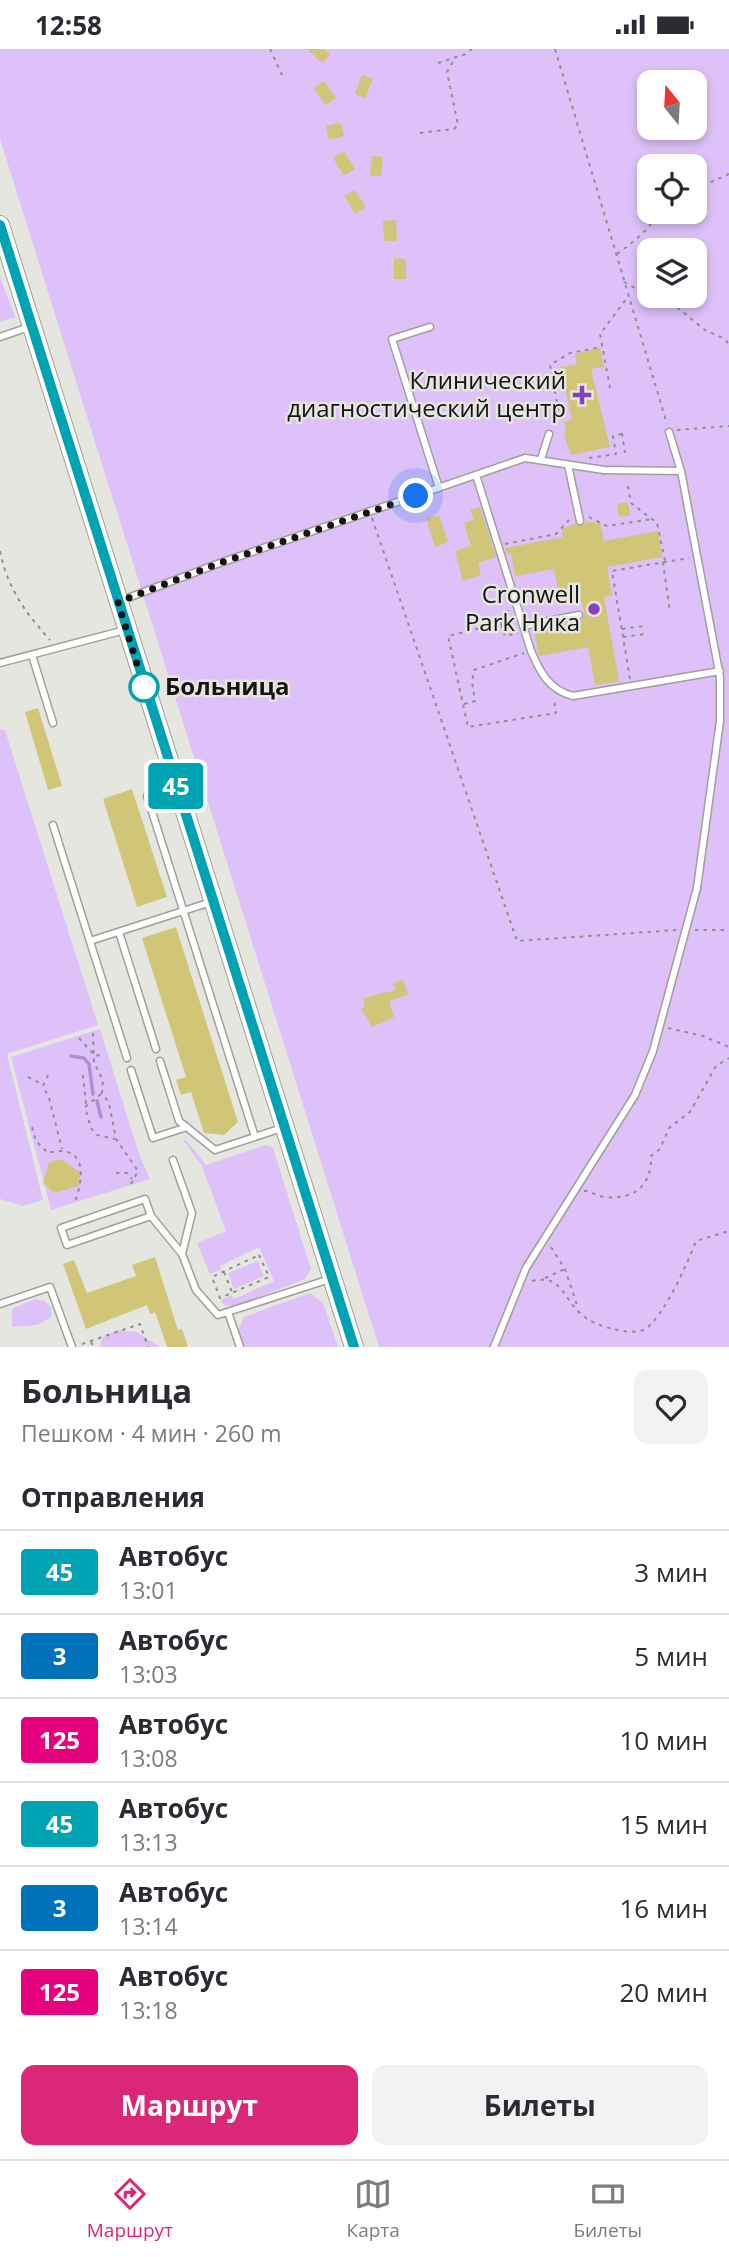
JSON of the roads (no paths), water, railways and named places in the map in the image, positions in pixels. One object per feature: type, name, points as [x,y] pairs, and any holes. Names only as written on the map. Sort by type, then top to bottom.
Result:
[{"type":"main road","points":[[0,225],[355,1347]]},
{"type":"lane","points":[[0,337],[33,326]]},
{"type":"lane","points":[[430,327],[391,339],[439,488]]},
{"type":"lane","points":[[494,1347],[519,1284],[543,1239],[635,1095],[660,1027],[697,888],[720,721],[720,671],[681,471],[669,432]]},
{"type":"lane","points":[[541,460],[549,434]]},
{"type":"lane","points":[[118,602],[525,458],[604,470],[681,471]]},
{"type":"lane","points":[[568,465],[580,519]]},
{"type":"lane","points":[[476,475],[531,651],[539,671],[552,687],[573,696],[720,671]]},
{"type":"lane","points":[[524,628],[579,615]]},
{"type":"lane","points":[[0,663],[127,630]]},
{"type":"lane","points":[[32,655],[53,723]]},
{"type":"lane","points":[[146,796],[255,1137]]},
{"type":"lane","points":[[53,825],[127,1058]]},
{"type":"lane","points":[[90,941],[212,902]]},
{"type":"lane","points":[[119,932],[156,1049]]},
{"type":"lane","points":[[160,1061],[179,1121],[215,1150],[284,1128]]},
{"type":"lane","points":[[131,1070],[153,1138],[187,1127]]},
{"type":"lane","points":[[173,1160],[192,1213],[182,1254]]},
{"type":"lane","points":[[151,1216],[67,1245],[61,1228],[145,1199],[151,1216],[182,1254],[196,1290],[218,1315],[332,1279]]},
{"type":"lane","points":[[0,1304],[50,1287],[73,1347]]},
{"type":"lane","points":[[228,1312],[240,1347]]},
{"type":"waterway","points":[[71,1056],[84,1058],[89,1064],[93,1094]]},
{"type":"waterway","points":[[97,1101],[101,1117]]},
{"type":"place","name":"Клинический диагностический центр","points":[[582,395]]},
{"type":"place","name":"Cronwell Park Ника","points":[[594,609]]},
{"type":"place","name":"Больница","points":[[144,687]]}]
